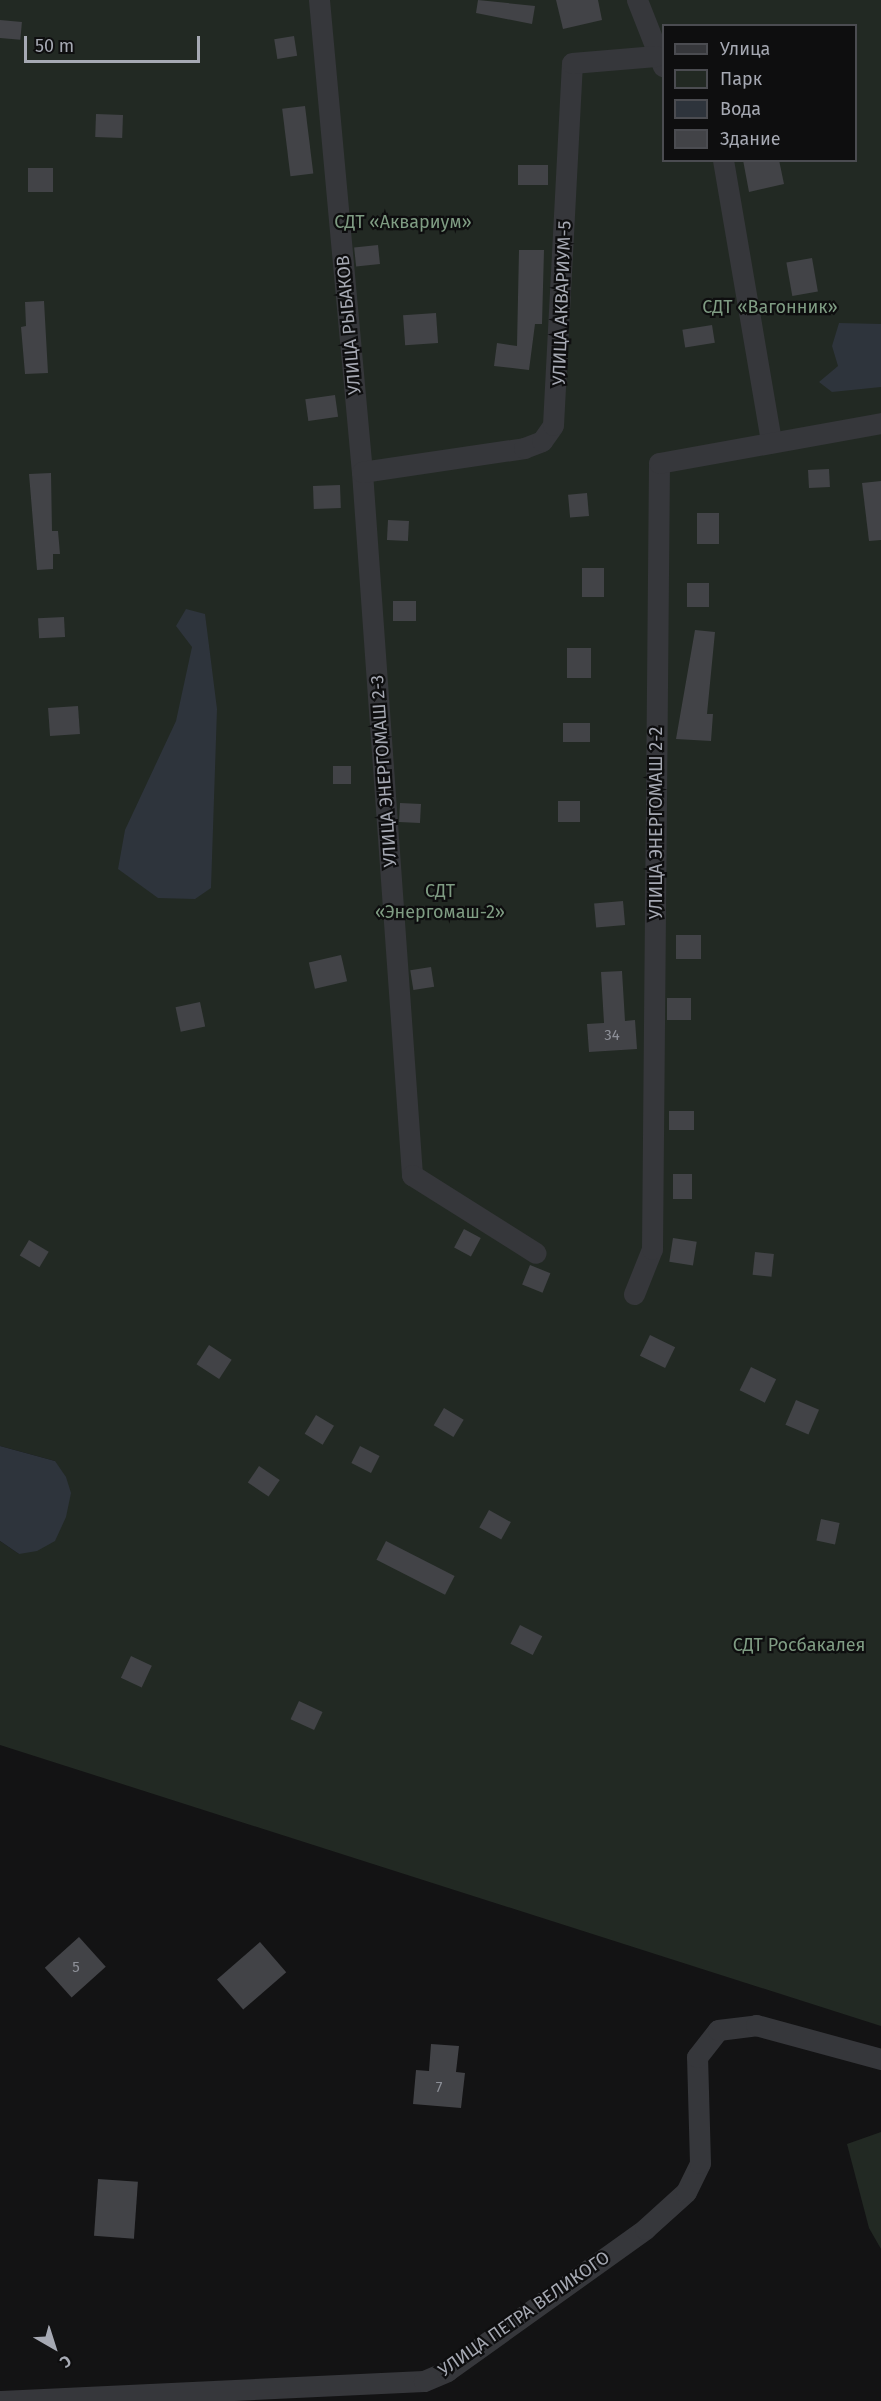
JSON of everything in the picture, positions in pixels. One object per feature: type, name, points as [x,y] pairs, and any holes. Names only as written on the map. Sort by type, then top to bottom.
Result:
[{"type":"street","name":"УЛИЦА РЫБАКОВ","points":[[319,0],[362,472]]},
{"type":"street","points":[[637,0],[660,61]]},
{"type":"street","name":"УЛИЦА АКВАРИУМ-5","points":[[362,472],[524,448],[542,441],[553,425],[572,63],[660,61]]},
{"type":"street","points":[[723,162],[771,442],[881,423]]},
{"type":"street","name":"УЛИЦА ЭНЕРГОМАШ 2-2","points":[[634,1294],[652,1249],[658,463],[771,442]]},
{"type":"street","name":"УЛИЦА ЭНЕРГОМАШ 2-3","points":[[362,472],[412,1175],[536,1253]]},
{"type":"street","name":"УЛИЦА ПЕТРА ВЕЛИКОГО","points":[[1,2401],[232,2395],[423,2381],[447,2372],[645,2229],[696,2177],[697,2057],[718,2030],[756,2025],[881,2059]]},
{"type":"green space","name":"СДТ «Энергомаш-2»","points":[[0,0],[881,0],[881,2026],[0,1745],[0,1541],[19,1554],[55,1461],[0,1446]]},
{"type":"green space","points":[[881,2132],[881,2249],[869,2228],[847,2144]]},
{"type":"water","points":[[839,323],[881,324],[881,387],[832,392],[819,382],[838,366],[832,346]]},
{"type":"water","points":[[186,609],[205,614],[217,709],[211,888],[195,899],[158,898],[118,869],[125,830],[176,721],[192,647],[176,626]]},
{"type":"water","points":[[0,1446],[55,1461],[66,1477],[71,1493],[66,1517],[55,1541],[37,1551],[19,1554],[0,1541]]},
{"type":"building","points":[[478,0],[535,6],[532,24],[476,13]]},
{"type":"building","points":[[556,0],[598,0],[602,20],[563,29]]},
{"type":"building","points":[[0,20],[22,22],[20,40],[0,38]]},
{"type":"building","points":[[294,36],[297,56],[277,59],[274,39]]},
{"type":"building","points":[[305,106],[313,173],[290,176],[282,109]]},
{"type":"building","points":[[96,114],[123,115],[122,138],[95,137]]},
{"type":"building","points":[[743,162],[779,162],[784,184],[749,192]]},
{"type":"building","points":[[518,165],[548,165],[548,185],[518,185]]},
{"type":"building","points":[[28,168],[53,168],[53,192],[28,192]]},
{"type":"building","points":[[378,245],[380,264],[356,266],[354,248]]},
{"type":"building","points":[[519,250],[544,250],[542,324],[535,324],[529,370],[494,366],[497,343],[517,346]]},
{"type":"building","points":[[812,258],[818,291],[792,296],[786,263]]},
{"type":"building","points":[[44,301],[48,373],[25,374],[21,327],[26,326],[25,302]]},
{"type":"building","points":[[436,313],[438,343],[405,345],[403,315]]},
{"type":"building","points":[[712,325],[715,343],[685,347],[682,330]]},
{"type":"building","points":[[335,395],[338,417],[308,421],[305,399]]},
{"type":"building","points":[[829,469],[830,487],[809,488],[808,470]]},
{"type":"building","points":[[51,473],[52,531],[58,531],[60,554],[53,554],[53,569],[37,570],[29,474]]},
{"type":"building","points":[[881,481],[881,540],[869,541],[862,483]]},
{"type":"building","points":[[340,485],[341,508],[314,509],[313,486]]},
{"type":"building","points":[[587,493],[589,516],[570,518],[568,495]]},
{"type":"building","points":[[697,513],[719,513],[719,544],[697,544]]},
{"type":"building","points":[[388,520],[409,521],[408,541],[387,540]]},
{"type":"building","points":[[582,568],[604,568],[604,597],[582,597]]},
{"type":"building","points":[[687,583],[709,583],[709,607],[687,607]]},
{"type":"building","points":[[393,601],[416,601],[416,621],[393,621]]},
{"type":"building","points":[[64,617],[65,637],[39,638],[38,618]]},
{"type":"building","points":[[695,630],[715,632],[707,714],[713,714],[711,741],[676,739]]},
{"type":"building","points":[[567,648],[591,648],[591,678],[567,678]]},
{"type":"building","points":[[78,706],[80,734],[50,736],[48,708]]},
{"type":"building","points":[[563,723],[590,723],[590,742],[563,742]]},
{"type":"building","points":[[333,766],[351,766],[351,784],[333,784]]},
{"type":"building","points":[[558,801],[580,801],[580,822],[558,822]]},
{"type":"building","points":[[400,803],[421,804],[420,823],[399,822]]},
{"type":"building","points":[[623,901],[625,925],[596,927],[594,904]]},
{"type":"building","points":[[676,935],[701,935],[701,959],[676,959]]},
{"type":"building","points":[[341,955],[347,981],[315,989],[309,962]]},
{"type":"building","points":[[431,967],[434,987],[413,990],[410,970]]},
{"type":"building","points":[[622,971],[625,1021],[635,1020],[637,1049],[589,1052],[587,1024],[604,1023],[601,972]]},
{"type":"building","points":[[667,998],[691,998],[691,1020],[667,1020]]},
{"type":"building","points":[[200,1002],[205,1026],[181,1032],[176,1007]]},
{"type":"building","points":[[669,1111],[694,1111],[694,1130],[669,1130]]},
{"type":"building","points":[[673,1174],[692,1174],[692,1199],[673,1199]]},
{"type":"building","points":[[464,1229],[481,1238],[471,1256],[454,1248]]},
{"type":"building","points":[[673,1238],[697,1242],[693,1265],[669,1262]]},
{"type":"building","points":[[29,1240],[49,1252],[39,1267],[20,1255]]},
{"type":"building","points":[[755,1252],[774,1254],[771,1277],[753,1275]]},
{"type":"building","points":[[530,1265],[550,1273],[543,1293],[522,1284]]},
{"type":"building","points":[[650,1335],[675,1347],[665,1368],[640,1356]]},
{"type":"building","points":[[209,1345],[232,1360],[219,1379],[196,1364]]},
{"type":"building","points":[[751,1367],[776,1379],[765,1403],[740,1390]]},
{"type":"building","points":[[796,1400],[819,1410],[808,1435],[785,1425]]},
{"type":"building","points":[[444,1408],[464,1420],[453,1437],[434,1425]]},
{"type":"building","points":[[316,1415],[334,1426],[323,1445],[305,1434]]},
{"type":"building","points":[[360,1446],[380,1456],[371,1473],[351,1463]]},
{"type":"building","points":[[259,1466],[280,1480],[269,1497],[248,1483]]},
{"type":"building","points":[[489,1510],[511,1522],[501,1540],[479,1527]]},
{"type":"building","points":[[821,1519],[840,1523],[835,1544],[816,1541]]},
{"type":"building","points":[[386,1541],[455,1576],[445,1595],[376,1560]]},
{"type":"building","points":[[520,1625],[542,1636],[533,1655],[510,1644]]},
{"type":"building","points":[[131,1656],[152,1666],[142,1687],[121,1678]]},
{"type":"building","points":[[299,1701],[323,1712],[314,1730],[291,1719]]},
{"type":"building","points":[[79,1937],[106,1967],[72,1998],[45,1968]]},
{"type":"building","points":[[260,1942],[286,1972],[243,2010],[217,1979]]},
{"type":"building","points":[[431,2044],[459,2046],[456,2072],[465,2073],[461,2108],[413,2104],[416,2070],[429,2071]]},
{"type":"building","points":[[98,2179],[138,2182],[134,2239],[94,2236]]},
{"type":"park label","name":"СДТ «Аквариум»","points":[[403,222]]},
{"type":"park label","name":"СДТ «Вагонник»","points":[[770,307]]},
{"type":"park label","name":"СДТ Росбакалея","points":[[799,1645]]}]
